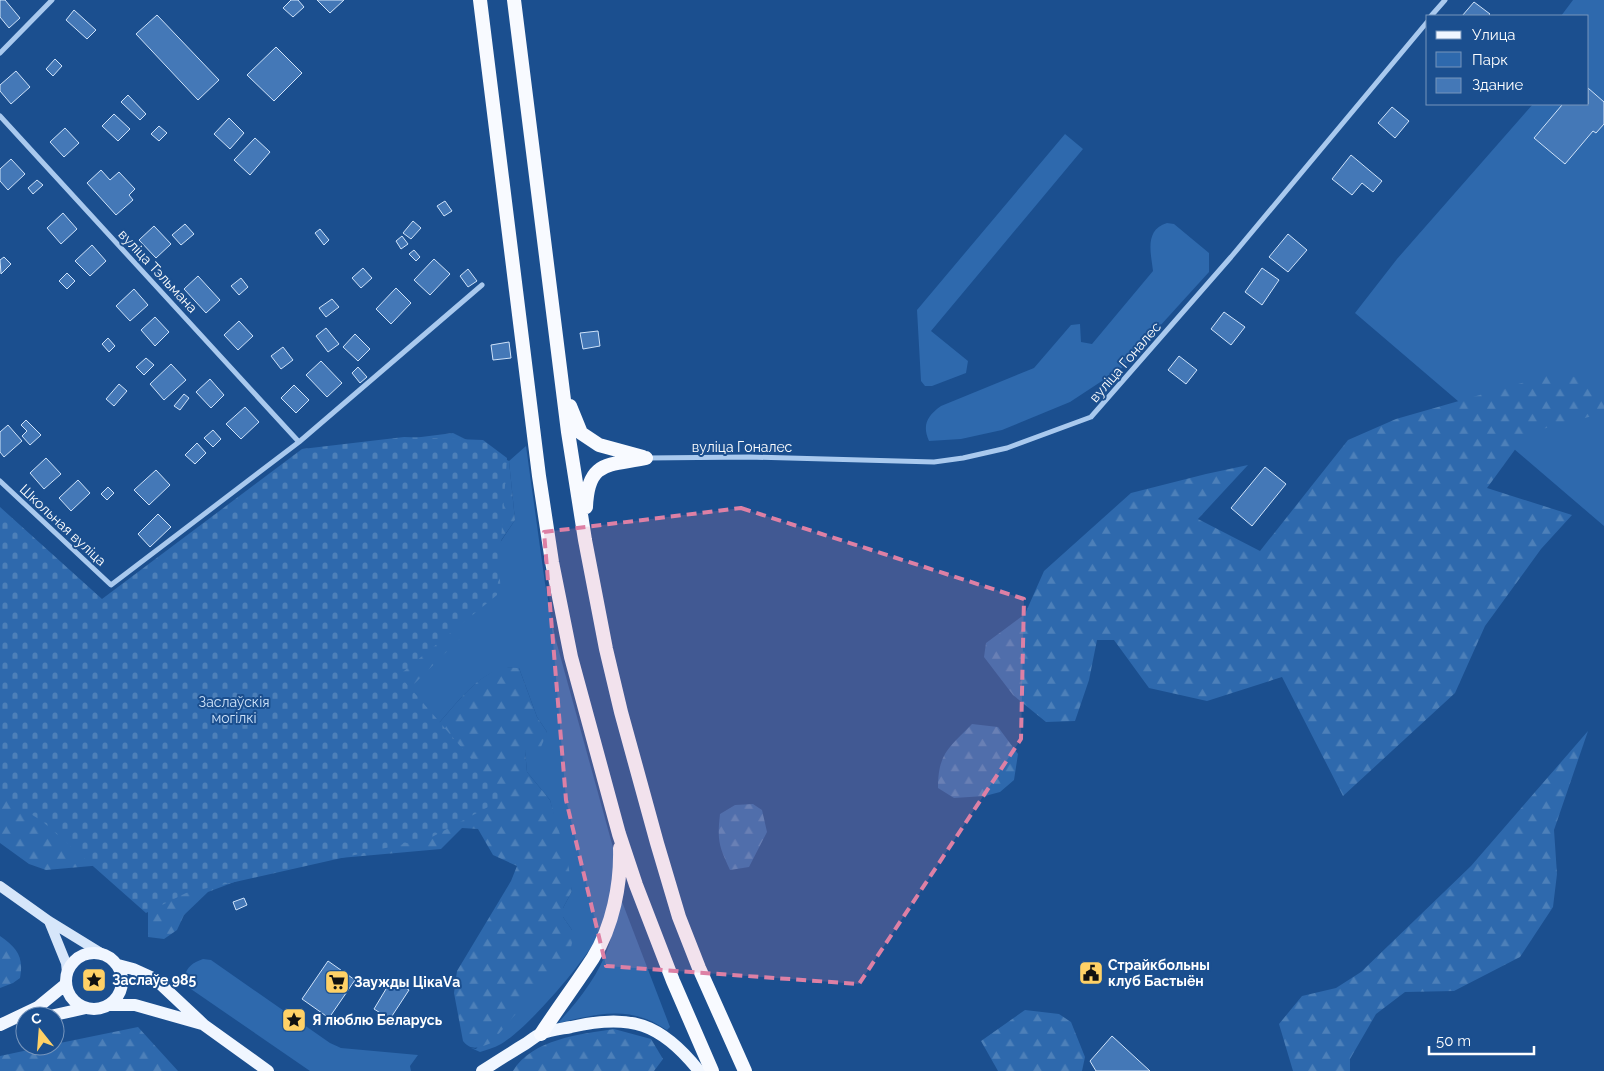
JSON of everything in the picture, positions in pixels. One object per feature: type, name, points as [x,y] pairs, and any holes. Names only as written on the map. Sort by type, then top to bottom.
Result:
[{"type":"highway","points":[[480,0],[539,476],[552,562],[571,657],[619,834],[636,885],[673,981],[712,1071]]},
{"type":"highway","points":[[514,0],[568,432],[585,540],[621,712],[656,843],[686,934],[702,976],[745,1071]]},
{"type":"highway","points":[[563,390],[581,433],[599,445],[646,458]]},
{"type":"highway","points":[[585,540],[587,489],[592,474],[603,467],[646,458]]},
{"type":"highway","points":[[541,1034],[594,957],[608,924],[616,900],[620,858],[619,834]]},
{"type":"main road","points":[[0,886],[49,921],[101,954],[114,960],[122,972],[122,987],[115,1000],[109,1005],[102,1008],[86,1008],[65,1013]]},
{"type":"main road","points":[[49,921],[66,963],[68,992],[72,999],[86,1008]]},
{"type":"main road","points":[[0,1026],[38,1007],[67,978],[74,961],[80,956],[101,954]]},
{"type":"main road","points":[[118,966],[133,969],[155,979],[204,1025],[268,1071]]},
{"type":"main road","points":[[109,1005],[135,1005],[204,1025]]},
{"type":"main road","points":[[482,1071],[541,1034],[580,1025],[615,1020],[637,1023],[650,1028],[671,1041],[699,1071]]},
{"type":"main road","points":[[0,1026],[15,1024]]},
{"type":"street","points":[[0,53],[52,0]]},
{"type":"street","points":[[1432,15],[1445,0]]},
{"type":"street","name":"вуліца Гоналес","points":[[646,458],[750,457],[934,462],[963,458],[1007,448],[1092,417],[1231,257],[1426,22]]},
{"type":"street","name":"вуліца Тэльмана","points":[[0,116],[299,442]]},
{"type":"street","points":[[299,442],[482,285]]},
{"type":"street","name":"Школьная вуліца","points":[[0,481],[111,586],[299,442]]},
{"type":"highlighted area","points":[[741,508],[1024,599],[1021,739],[859,984],[606,966],[566,800],[544,532]]},
{"type":"green space","points":[[1573,0],[1604,0],[1604,526],[1355,313],[1397,259],[1532,105],[1589,105],[1589,15],[1562,15]]},
{"type":"green space","points":[[1065,134],[1083,149],[931,331],[968,361],[966,373],[932,386],[925,386],[921,381],[917,310]]},
{"type":"green space","points":[[1167,223],[1174,224],[1209,253],[1209,272],[1109,382],[1105,379],[1070,402],[1002,430],[961,439],[929,441],[926,430],[927,421],[936,410],[941,406],[1034,368],[1071,325],[1080,324],[1081,342],[1092,344],[1153,271],[1150,250],[1152,237],[1160,226]]},
{"type":"green space","points":[[1560,372],[1604,387],[1604,413],[1527,433],[1487,488],[1572,515],[1541,549],[1485,626],[1455,693],[1343,796],[1282,677],[1207,701],[1149,688],[1114,640],[1097,640],[1089,680],[1075,721],[1046,722],[1013,695],[984,657],[986,643],[1025,614],[1044,571],[1131,493],[1248,465],[1198,519],[1260,551],[1348,440],[1396,419]]},
{"type":"green space","name":"Заслаўскія могілкі","points":[[453,433],[509,461],[515,520],[498,545],[501,598],[412,686],[399,695],[439,723],[460,699],[485,676],[503,668],[519,668],[537,717],[547,732],[541,747],[525,751],[527,772],[550,800],[568,862],[572,891],[563,908],[563,917],[572,930],[573,939],[571,947],[491,1043],[476,1048],[470,1047],[463,1041],[454,993],[457,971],[511,881],[517,866],[493,855],[478,829],[462,828],[441,849],[279,865],[208,892],[184,915],[177,930],[164,939],[148,937],[148,908],[103,865],[46,870],[29,864],[0,843],[0,690],[302,452]]},
{"type":"green space","name":"Заслаўскія могілкі","points":[[404,437],[483,440],[507,458],[497,595],[399,675],[505,798],[430,838],[186,893],[146,913],[42,821],[0,795],[0,507],[102,599],[302,449]]},
{"type":"green space","points":[[526,446],[545,583],[555,637],[614,851],[614,873],[611,895],[602,927],[580,963],[554,995],[525,1025],[501,1044],[480,1052],[471,1048],[476,1049],[572,930],[563,917],[563,908],[572,891],[550,800],[527,772],[525,751],[547,732],[537,717],[519,668],[505,668],[485,677],[460,699],[439,723],[399,695],[515,520],[509,461]]},
{"type":"green space","points":[[972,724],[998,727],[1018,754],[1014,780],[1000,792],[985,796],[954,798],[938,788],[940,767],[946,752]]},
{"type":"green space","points":[[1588,731],[1554,830],[1557,874],[1553,907],[1520,957],[1454,991],[1405,992],[1376,1014],[1350,1059],[1350,1071],[1293,1071],[1279,1024],[1302,996],[1336,988],[1361,972],[1471,866]]},
{"type":"green space","points":[[753,804],[762,810],[767,832],[749,867],[730,870],[720,843],[720,814],[735,805]]},
{"type":"green space","points":[[621,899],[670,1027],[667,1030],[646,1019],[622,1014],[600,1014],[558,1023],[581,996],[600,967],[609,945]]},
{"type":"green space","points":[[0,936],[18,953],[21,970],[20,978],[0,988]]},
{"type":"green space","points":[[203,959],[211,960],[330,1043],[341,1048],[418,1055],[410,1066],[411,1071],[310,1071],[188,987],[184,977],[187,970],[193,964]]},
{"type":"green space","points":[[1025,1010],[1059,1014],[1071,1022],[1085,1057],[1082,1071],[998,1071],[981,1041]]},
{"type":"green space","points":[[138,1027],[178,1071],[0,1071],[0,1056],[15,1053],[15,1056],[65,1056],[65,1042]]},
{"type":"green space","points":[[614,1029],[651,1039],[663,1059],[654,1071],[513,1071],[521,1060],[545,1045],[573,1036]]},
{"type":"building","points":[[0,0],[5,0],[20,18],[9,28],[0,17]]},
{"type":"building","points":[[291,0],[298,0],[304,7],[293,17],[283,8]]},
{"type":"building","points":[[317,0],[344,0],[330,13]]},
{"type":"building","points":[[1474,2],[1490,14],[1489,15],[1463,15]]},
{"type":"building","points":[[74,10],[96,30],[87,39],[66,20]]},
{"type":"building","points":[[157,15],[219,80],[198,100],[136,34]]},
{"type":"building","points":[[276,47],[302,73],[274,101],[247,75]]},
{"type":"building","points":[[55,59],[62,66],[53,76],[46,69]]},
{"type":"building","points":[[16,71],[30,87],[11,104],[0,91],[0,85]]},
{"type":"building","points":[[1589,89],[1604,102],[1604,124],[1596,133],[1593,131],[1565,164],[1534,138],[1562,105],[1589,105]]},
{"type":"building","points":[[128,95],[146,114],[140,120],[121,102]]},
{"type":"building","points":[[1392,107],[1409,121],[1395,138],[1378,123]]},
{"type":"building","points":[[114,114],[130,129],[118,141],[102,126]]},
{"type":"building","points":[[229,118],[244,133],[230,149],[214,134]]},
{"type":"building","points":[[159,126],[167,133],[159,141],[151,134]]},
{"type":"building","points":[[65,128],[79,143],[64,157],[50,142]]},
{"type":"building","points":[[255,138],[270,152],[250,175],[234,160]]},
{"type":"building","points":[[1351,155],[1382,181],[1373,192],[1362,183],[1352,195],[1332,179]]},
{"type":"building","points":[[11,159],[25,174],[8,190],[0,181],[0,169]]},
{"type":"building","points":[[101,170],[110,180],[119,172],[135,189],[129,195],[133,200],[116,215],[87,183]]},
{"type":"building","points":[[37,180],[43,185],[33,194],[28,188]]},
{"type":"building","points":[[445,201],[452,211],[444,216],[437,206]]},
{"type":"building","points":[[63,213],[77,229],[61,244],[47,228]]},
{"type":"building","points":[[413,221],[421,228],[411,239],[403,233]]},
{"type":"building","points":[[185,224],[194,234],[181,245],[172,235]]},
{"type":"building","points":[[154,226],[171,244],[156,258],[139,240]]},
{"type":"building","points":[[320,229],[329,240],[324,245],[315,233]]},
{"type":"building","points":[[1288,234],[1307,250],[1288,272],[1269,257]]},
{"type":"building","points":[[402,236],[408,244],[401,249],[396,241]]},
{"type":"building","points":[[92,245],[106,261],[90,276],[75,261]]},
{"type":"building","points":[[414,250],[420,257],[416,261],[409,254]]},
{"type":"building","points":[[4,257],[11,264],[1,274],[0,260]]},
{"type":"building","points":[[434,259],[450,274],[430,295],[414,280]]},
{"type":"building","points":[[363,268],[372,278],[361,288],[352,278]]},
{"type":"building","points":[[1262,268],[1279,280],[1262,305],[1245,292]]},
{"type":"building","points":[[468,269],[477,281],[468,287],[460,276]]},
{"type":"building","points":[[67,273],[75,281],[67,289],[59,281]]},
{"type":"building","points":[[198,276],[220,300],[206,313],[184,289]]},
{"type":"building","points":[[241,278],[248,287],[239,295],[231,286]]},
{"type":"building","points":[[396,288],[411,303],[391,324],[376,309]]},
{"type":"building","points":[[134,289],[148,305],[130,321],[116,306]]},
{"type":"building","points":[[332,299],[339,307],[326,317],[319,308]]},
{"type":"building","points":[[1224,312],[1245,327],[1231,345],[1211,329]]},
{"type":"building","points":[[155,317],[169,332],[155,346],[141,330]]},
{"type":"building","points":[[239,321],[253,336],[238,350],[224,335]]},
{"type":"building","points":[[326,328],[339,344],[328,352],[316,336]]},
{"type":"building","points":[[598,331],[600,346],[583,349],[580,333]]},
{"type":"building","points":[[355,334],[370,349],[358,361],[343,347]]},
{"type":"building","points":[[108,338],[115,346],[109,352],[102,344]]},
{"type":"building","points":[[509,342],[511,358],[493,360],[491,345]]},
{"type":"building","points":[[283,347],[293,360],[281,369],[271,356]]},
{"type":"building","points":[[1179,356],[1197,370],[1186,384],[1168,370]]},
{"type":"building","points":[[146,358],[154,365],[144,375],[136,367]]},
{"type":"building","points":[[321,361],[342,383],[327,397],[306,375]]},
{"type":"building","points":[[171,364],[186,380],[164,400],[150,384]]},
{"type":"building","points":[[358,367],[367,377],[360,383],[352,373]]},
{"type":"building","points":[[210,379],[224,395],[211,408],[196,392]]},
{"type":"building","points":[[119,384],[127,391],[114,406],[106,399]]},
{"type":"building","points":[[294,385],[309,400],[296,413],[281,398]]},
{"type":"building","points":[[184,394],[189,398],[180,410],[174,406]]},
{"type":"building","points":[[245,407],[259,422],[241,439],[226,424]]},
{"type":"building","points":[[26,420],[41,435],[30,445],[22,436],[27,431],[21,425]]},
{"type":"building","points":[[8,425],[22,441],[4,457],[0,452],[0,432]]},
{"type":"building","points":[[213,430],[221,439],[213,447],[204,438]]},
{"type":"building","points":[[197,443],[206,453],[195,464],[185,455]]},
{"type":"building","points":[[46,458],[61,474],[44,489],[30,473]]},
{"type":"building","points":[[1265,467],[1286,484],[1252,526],[1231,508]]},
{"type":"building","points":[[156,470],[170,485],[149,505],[134,490]]},
{"type":"building","points":[[78,480],[90,493],[71,511],[59,498]]},
{"type":"building","points":[[108,487],[114,493],[107,500],[101,494]]},
{"type":"building","points":[[158,514],[171,527],[150,547],[138,534]]},
{"type":"building","points":[[244,898],[247,905],[236,910],[233,902]]},
{"type":"building","points":[[328,961],[355,980],[329,1018],[302,999]]},
{"type":"building","points":[[392,979],[409,990],[390,1019],[374,1009]]},
{"type":"building","points":[[1112,1036],[1150,1071],[1096,1071],[1090,1061]]},
{"type":"place","name":"Страйкбольны клуб Бастыён","points":[[1091,973]]},
{"type":"place","name":"Заслаўе 985","points":[[94,980]]},
{"type":"place","name":"Заужды ЦікаVа","points":[[337,982]]},
{"type":"place","name":"Я люблю Беларусь","points":[[294,1020]]}]
